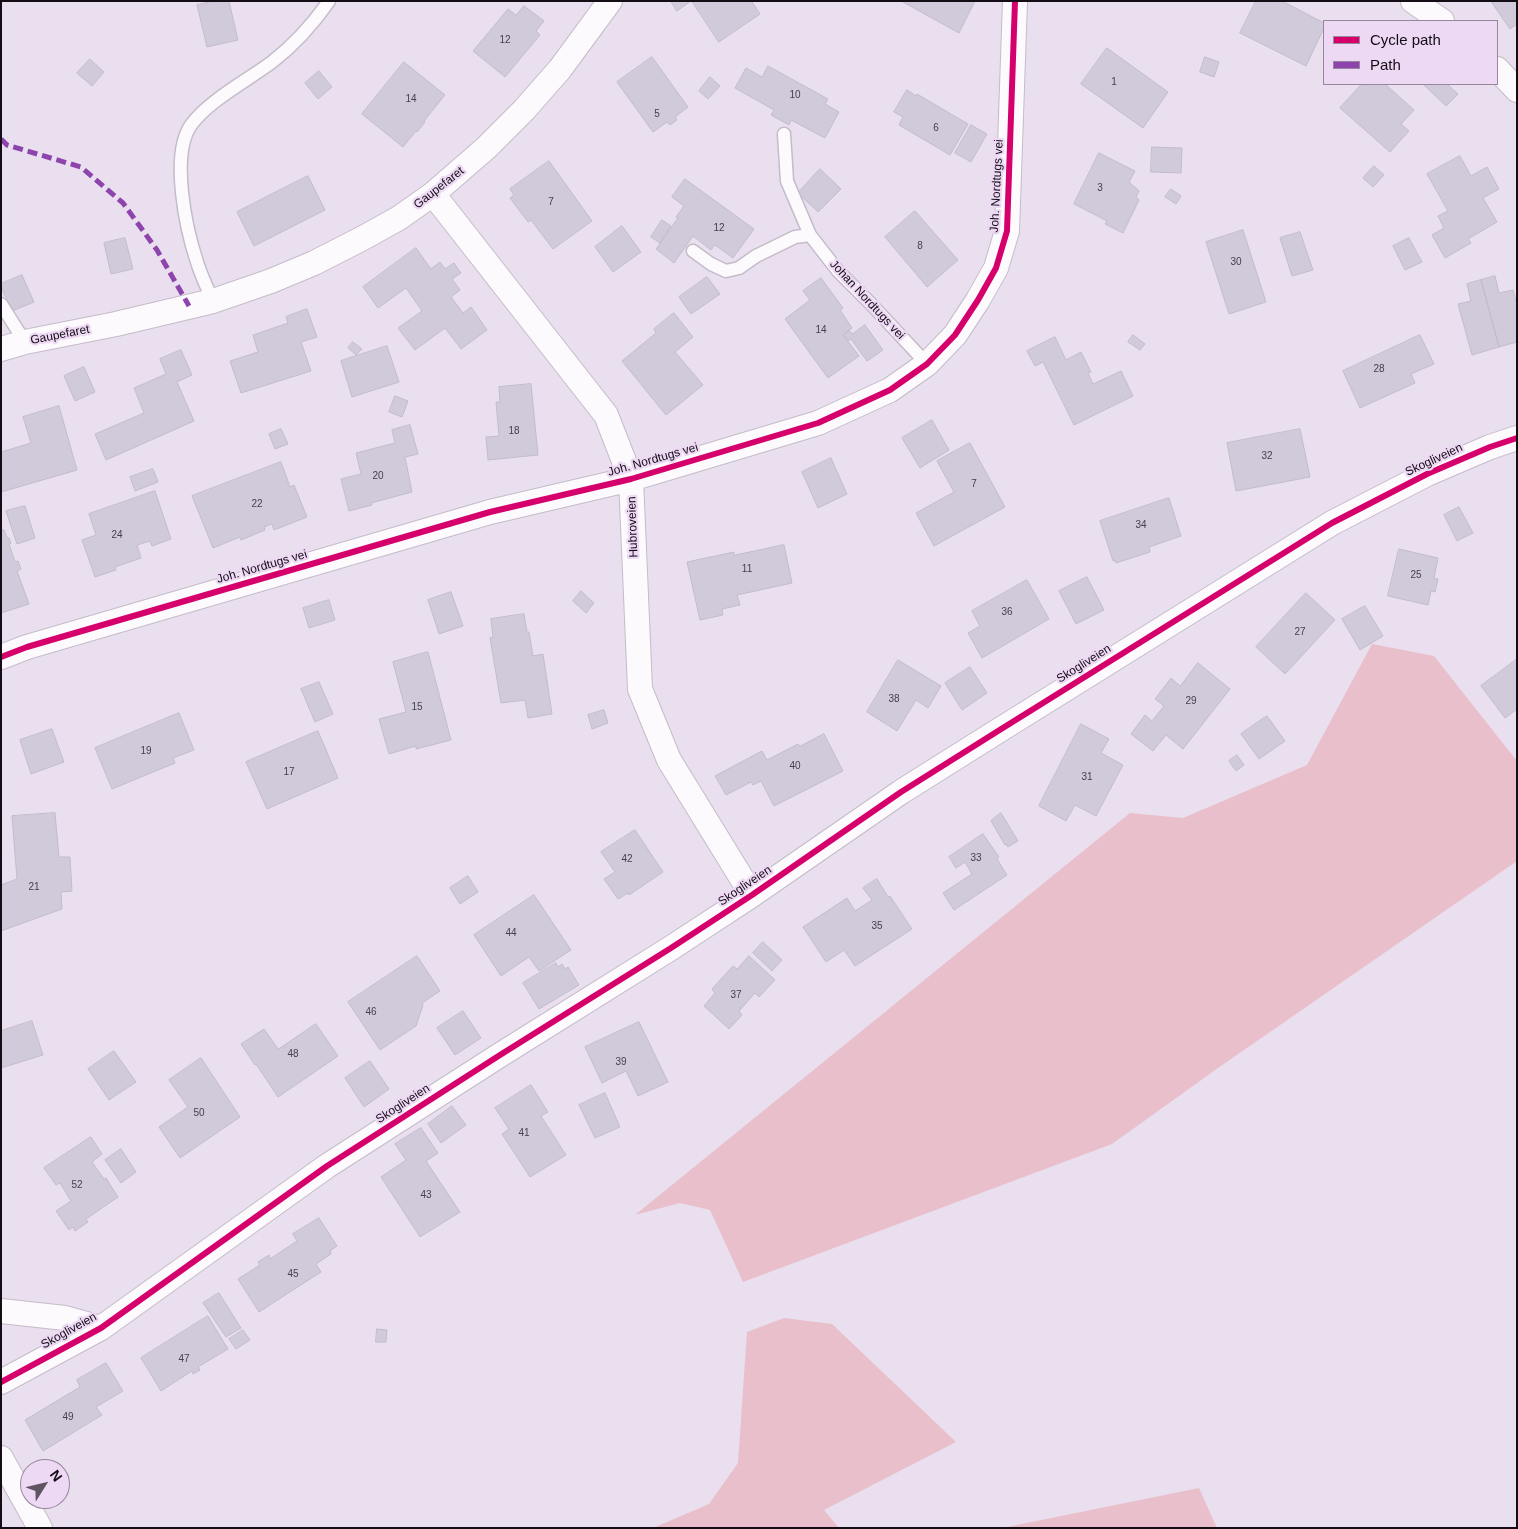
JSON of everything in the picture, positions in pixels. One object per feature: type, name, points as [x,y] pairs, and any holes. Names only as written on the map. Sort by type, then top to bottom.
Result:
[{"type":"street","name":"Gaupefaret","points":[[1,349],[25,342],[116,324],[212,301],[271,281],[314,263],[392,222],[433,194],[486,148],[524,110],[560,69],[610,1]]},
{"type":"street","name":"Joh. Nordtugs vei","points":[[1,657],[36,645],[490,512],[631,479],[818,423],[890,390],[926,364],[955,335],[996,268],[1007,231],[1015,1]]},
{"type":"street","points":[[1413,1],[1441,20]]},
{"type":"street","points":[[1498,70],[1517,90]]},
{"type":"street","name":"Hubroveien","points":[[433,194],[606,415],[631,479],[640,689],[669,760],[752,895]]},
{"type":"street","name":"Skogliveien","points":[[1,1382],[101,1328],[327,1166],[671,948],[752,895],[901,792],[1332,524],[1428,474],[1490,447],[1517,438]]},
{"type":"street","points":[[1,1311],[65,1318],[101,1328]]},
{"type":"street","points":[[1,1458],[40,1528]]},
{"type":"lane","points":[[212,301],[197,262],[185,213],[181,174],[182,147],[188,130],[192,123],[207,108],[280,54],[300,36],[319,16],[329,1]]},
{"type":"lane","name":"Johan Nordtugs vei","points":[[784,134],[787,182],[810,235],[838,271],[926,364]]},
{"type":"lane","points":[[693,251],[711,264],[726,271],[739,268],[756,256],[795,237],[810,235]]},
{"type":"lane","name":"Gaupefaret","points":[[1,304],[25,342]]},
{"type":"shaded area","points":[[1372,644],[1434,656],[1517,761],[1517,861],[1218,1068],[1112,1144],[743,1282],[710,1210],[680,1203],[635,1215],[1130,813],[1183,818],[1307,765]]},
{"type":"shaded area","points":[[784,1318],[832,1324],[956,1442],[824,1510],[839,1528],[653,1528],[709,1504],[738,1463],[747,1332]]},
{"type":"shaded area","points":[[1199,1488],[1217,1528],[1002,1528]]},
{"type":"building","points":[[215,1],[229,1],[238,40],[207,47],[197,5]]},
{"type":"building","points":[[671,1],[691,1],[677,11]]},
{"type":"building","points":[[692,1],[754,1],[752,2],[760,14],[719,42]]},
{"type":"building","points":[[904,1],[975,1],[959,33],[903,2]]},
{"type":"building","points":[[1256,1],[1282,1],[1323,22],[1323,30],[1306,66],[1240,33]]},
{"type":"building","points":[[1495,1],[1517,1],[1517,24],[1510,29],[1492,3]]},
{"type":"building","points":[[524,6],[544,21],[536,31],[540,35],[505,77],[473,51],[508,9],[516,15]]},
{"type":"building","points":[[1107,48],[1168,92],[1143,128],[1081,84]]},
{"type":"building","points":[[652,57],[688,107],[675,117],[677,120],[670,125],[667,122],[653,132],[617,82]]},
{"type":"building","points":[[1205,57],[1219,62],[1214,77],[1200,72]]},
{"type":"building","points":[[90,59],[104,72],[92,86],[77,73]]},
{"type":"building","points":[[404,62],[445,95],[403,147],[362,114]]},
{"type":"building","points":[[768,66],[828,99],[825,104],[839,112],[825,138],[791,120],[789,125],[771,115],[774,110],[735,88],[746,68],[762,77]]},
{"type":"building","points":[[319,71],[332,87],[318,99],[305,83]]},
{"type":"building","points":[[710,77],[720,86],[708,99],[699,91]]},
{"type":"building","points":[[1361,85],[1386,85],[1414,110],[1401,124],[1409,131],[1390,152],[1340,108]]},
{"type":"building","points":[[1424,85],[1448,85],[1458,94],[1446,106]]},
{"type":"building","points":[[907,90],[968,124],[950,155],[899,125],[903,117],[894,112]]},
{"type":"building","points":[[971,125],[987,134],[971,162],[955,153]]},
{"type":"building","points":[[1152,147],[1182,148],[1181,173],[1151,172]]},
{"type":"building","points":[[1099,153],[1135,171],[1129,182],[1139,191],[1136,197],[1139,200],[1123,233],[1105,224],[1107,221],[1074,204]]},
{"type":"building","points":[[1460,156],[1471,176],[1487,167],[1499,189],[1483,198],[1497,222],[1468,239],[1471,243],[1445,258],[1432,235],[1444,228],[1438,216],[1448,211],[1427,174]]},
{"type":"building","points":[[549,161],[592,221],[553,249],[531,220],[528,222],[510,198],[514,195],[510,189]]},
{"type":"building","points":[[1374,166],[1384,175],[1373,187],[1363,178]]},
{"type":"building","points":[[820,169],[841,189],[818,212],[798,193]]},
{"type":"building","points":[[308,176],[325,210],[254,246],[237,212]]},
{"type":"building","points":[[685,179],[754,229],[733,258],[715,245],[711,250],[693,236],[674,263],[656,249],[678,218],[676,217],[684,206],[672,197]]},
{"type":"building","points":[[1171,189],[1181,196],[1176,204],[1165,197]]},
{"type":"building","points":[[915,211],[958,260],[927,287],[885,237]]},
{"type":"building","points":[[662,220],[671,226],[660,243],[651,237]]},
{"type":"building","points":[[622,226],[641,252],[613,272],[595,247]]},
{"type":"building","points":[[1243,230],[1266,302],[1229,314],[1206,242]]},
{"type":"building","points":[[1300,232],[1313,270],[1292,276],[1280,238]]},
{"type":"building","points":[[125,238],[133,269],[111,274],[104,243]]},
{"type":"building","points":[[1409,238],[1422,262],[1405,270],[1393,246]]},
{"type":"building","points":[[416,248],[431,269],[440,262],[445,269],[454,263],[461,273],[452,279],[460,290],[451,297],[463,313],[471,307],[487,330],[461,349],[445,328],[415,350],[398,328],[422,311],[406,288],[378,308],[363,287]]},
{"type":"building","points":[[22,275],[34,302],[12,311],[1,284]]},
{"type":"building","points":[[1495,276],[1499,293],[1513,290],[1517,305],[1517,342],[1499,347],[1481,280]]},
{"type":"building","points":[[707,277],[720,294],[691,314],[679,297]]},
{"type":"building","points":[[821,278],[843,308],[840,310],[852,328],[843,335],[859,356],[828,378],[785,319],[810,300],[803,291]]},
{"type":"building","points":[[1481,280],[1499,347],[1472,355],[1458,304],[1471,301],[1467,284]]},
{"type":"building","points":[[307,309],[317,337],[301,342],[311,371],[241,393],[230,361],[258,352],[253,335],[288,323],[286,317]]},
{"type":"building","points":[[674,313],[693,337],[675,352],[703,385],[666,415],[622,361],[656,333],[654,329]]},
{"type":"building","points":[[865,325],[883,350],[867,361],[851,339],[848,341],[843,335],[849,330],[852,334]]},
{"type":"building","points":[[1133,335],[1145,344],[1140,350],[1128,342]]},
{"type":"building","points":[[1420,335],[1434,364],[1411,374],[1415,383],[1360,408],[1343,371]]},
{"type":"building","points":[[1055,337],[1066,360],[1081,352],[1091,372],[1088,373],[1093,384],[1121,371],[1133,396],[1074,425],[1043,362],[1035,366],[1027,351]]},
{"type":"building","points":[[353,342],[362,349],[356,355],[348,348]]},
{"type":"building","points":[[387,346],[399,382],[352,397],[341,361]]},
{"type":"building","points":[[181,350],[192,375],[177,382],[194,421],[106,460],[95,434],[144,413],[134,388],[166,374],[160,359]]},
{"type":"building","points":[[84,367],[95,392],[75,401],[64,376]]},
{"type":"building","points":[[531,384],[538,455],[488,460],[486,437],[499,436],[496,402],[500,402],[499,387]]},
{"type":"building","points":[[395,396],[408,401],[402,417],[389,412]]},
{"type":"building","points":[[59,406],[77,470],[1,492],[1,452],[31,443],[23,417]]},
{"type":"building","points":[[932,420],[949,450],[920,468],[902,438]]},
{"type":"building","points":[[410,425],[418,454],[405,457],[412,492],[349,511],[341,479],[361,474],[356,453],[395,443],[392,430]]},
{"type":"building","points":[[281,429],[288,444],[275,449],[269,434]]},
{"type":"building","points":[[1300,429],[1310,477],[1236,491],[1227,443]]},
{"type":"building","points":[[970,443],[1005,507],[934,546],[916,513],[954,492],[937,461]]},
{"type":"building","points":[[831,458],[847,494],[818,508],[802,472]]},
{"type":"building","points":[[281,462],[290,487],[294,485],[307,517],[274,530],[272,524],[264,527],[265,530],[241,540],[240,537],[213,548],[192,496]]},
{"type":"building","points":[[153,469],[158,482],[135,491],[130,477]]},
{"type":"building","points":[[155,491],[171,539],[152,546],[150,541],[137,545],[141,558],[115,567],[116,570],[95,577],[82,540],[96,535],[89,514]]},
{"type":"building","points":[[1169,498],[1181,536],[1149,547],[1150,552],[1116,563],[1115,560],[1113,561],[1100,521]]},
{"type":"building","points":[[25,506],[35,538],[17,544],[6,511]]},
{"type":"building","points":[[1459,507],[1473,533],[1457,541],[1444,515]]},
{"type":"building","points":[[1,530],[4,530],[7,538],[9,538],[15,562],[18,561],[21,569],[17,571],[29,604],[1,613]]},
{"type":"building","points":[[784,545],[792,583],[737,595],[740,605],[722,609],[723,615],[700,620],[687,562],[734,552],[734,555]]},
{"type":"building","points":[[1399,549],[1438,558],[1434,578],[1438,579],[1435,592],[1431,591],[1428,605],[1388,596]]},
{"type":"building","points":[[1087,577],[1104,610],[1076,624],[1059,591]]},
{"type":"building","points":[[1027,580],[1049,619],[982,658],[968,633],[980,626],[972,611]]},
{"type":"building","points":[[581,591],[594,603],[586,613],[573,601]]},
{"type":"building","points":[[451,592],[463,626],[439,634],[428,600]]},
{"type":"building","points":[[1306,593],[1335,620],[1285,674],[1256,647]]},
{"type":"building","points":[[329,600],[335,620],[309,628],[303,608]]},
{"type":"building","points":[[1365,606],[1383,636],[1360,650],[1342,619]]},
{"type":"building","points":[[524,614],[533,656],[543,654],[552,714],[528,718],[525,700],[501,703],[490,638],[493,637],[491,619]]},
{"type":"building","points":[[428,652],[451,740],[416,749],[416,746],[389,754],[379,719],[406,712],[393,662]]},
{"type":"building","points":[[1517,659],[1517,709],[1505,718],[1481,686]]},
{"type":"building","points":[[898,660],[941,686],[928,708],[916,700],[897,731],[867,712]]},
{"type":"building","points":[[1198,663],[1230,689],[1183,749],[1166,735],[1153,751],[1131,734],[1145,715],[1152,721],[1164,706],[1155,699],[1171,678],[1180,686]]},
{"type":"building","points":[[970,667],[987,693],[962,710],[945,683]]},
{"type":"building","points":[[319,682],[333,714],[315,722],[301,689]]},
{"type":"building","points":[[604,710],[608,723],[592,729],[588,715]]},
{"type":"building","points":[[179,713],[194,750],[173,758],[175,763],[112,789],[95,748]]},
{"type":"building","points":[[1267,716],[1285,741],[1259,759],[1241,734]]},
{"type":"building","points":[[1081,724],[1109,739],[1101,753],[1123,765],[1096,816],[1075,805],[1066,821],[1039,806]]},
{"type":"building","points":[[52,729],[64,762],[31,774],[20,740]]},
{"type":"building","points":[[318,731],[338,778],[267,809],[246,762]]},
{"type":"building","points":[[824,734],[843,771],[774,806],[761,781],[753,785],[751,782],[726,795],[715,776],[762,751],[767,760],[798,744],[800,746]]},
{"type":"building","points":[[1237,755],[1244,765],[1236,771],[1229,761]]},
{"type":"building","points":[[55,813],[59,857],[70,857],[72,891],[61,892],[62,909],[1,931],[1,885],[17,879],[12,816]]},
{"type":"building","points":[[1001,813],[1018,841],[1008,847],[991,821]]},
{"type":"building","points":[[635,830],[663,872],[629,895],[628,893],[618,899],[604,879],[615,872],[601,852]]},
{"type":"building","points":[[983,834],[999,857],[997,859],[1007,875],[954,910],[943,893],[972,874],[965,862],[956,868],[949,857]]},
{"type":"building","points":[[468,876],[478,892],[460,904],[450,888]]},
{"type":"building","points":[[877,879],[912,929],[855,966],[844,950],[826,962],[803,927],[847,898],[855,911],[872,900],[863,888]]},
{"type":"building","points":[[534,895],[571,950],[539,971],[529,957],[501,976],[474,935]]},
{"type":"building","points":[[763,942],[782,960],[772,971],[753,953]]},
{"type":"building","points":[[417,956],[440,991],[422,1003],[416,1026],[380,1050],[348,1002]]},
{"type":"building","points":[[749,956],[775,980],[759,997],[755,993],[739,1011],[742,1015],[729,1029],[704,1006],[715,993],[712,989],[733,966],[737,969]]},
{"type":"building","points":[[556,963],[558,967],[562,964],[565,969],[568,967],[579,985],[539,1009],[523,983]]},
{"type":"building","points":[[463,1011],[481,1038],[455,1055],[437,1028]]},
{"type":"building","points":[[32,1021],[43,1055],[1,1068],[1,1031]]},
{"type":"building","points":[[639,1022],[668,1082],[638,1096],[626,1071],[602,1083],[585,1047]]},
{"type":"building","points":[[316,1024],[338,1056],[278,1097],[241,1044],[264,1029],[278,1049]]},
{"type":"building","points":[[114,1051],[136,1082],[109,1100],[88,1069]]},
{"type":"building","points":[[201,1058],[240,1117],[180,1158],[159,1127],[188,1107],[169,1080]]},
{"type":"building","points":[[370,1061],[389,1089],[364,1107],[345,1078]]},
{"type":"building","points":[[531,1085],[548,1112],[541,1116],[566,1155],[530,1177],[502,1134],[509,1129],[495,1108]]},
{"type":"building","points":[[605,1093],[620,1127],[595,1138],[579,1105]]},
{"type":"building","points":[[452,1106],[466,1125],[441,1143],[428,1124]]},
{"type":"building","points":[[421,1128],[438,1153],[426,1161],[460,1212],[420,1237],[381,1177],[406,1160],[395,1144]]},
{"type":"building","points":[[91,1137],[102,1154],[92,1162],[104,1179],[106,1178],[118,1197],[86,1219],[88,1222],[75,1231],[73,1227],[69,1230],[56,1211],[71,1201],[60,1183],[56,1185],[44,1168]]},
{"type":"building","points":[[121,1149],[136,1172],[121,1183],[105,1160]]},
{"type":"building","points":[[319,1218],[337,1246],[330,1251],[331,1254],[316,1264],[321,1272],[259,1312],[238,1279],[260,1265],[258,1262],[269,1255],[270,1259],[297,1241],[293,1234]]},
{"type":"building","points":[[219,1293],[241,1328],[226,1337],[203,1303]]},
{"type":"building","points":[[208,1316],[228,1349],[198,1367],[200,1370],[193,1374],[192,1371],[161,1391],[141,1358]]},
{"type":"building","points":[[377,1329],[387,1330],[386,1342],[376,1342]]},
{"type":"building","points":[[243,1330],[250,1340],[236,1349],[229,1339]]},
{"type":"building","points":[[106,1363],[123,1391],[96,1407],[102,1415],[43,1451],[25,1420],[80,1387],[77,1380]]},
{"type":"marked path","points":[[1,139],[7,145],[81,167],[123,203],[157,250],[189,306]]},
{"type":"cycle path","points":[[1,657],[27,647],[490,512],[631,479],[818,423],[890,390],[927,364],[955,335],[996,268],[1007,231],[1015,1]]},
{"type":"cycle path","points":[[1,1382],[101,1328],[327,1166],[671,948],[752,895],[901,792],[1332,523],[1427,474],[1490,447],[1517,438]]}]
